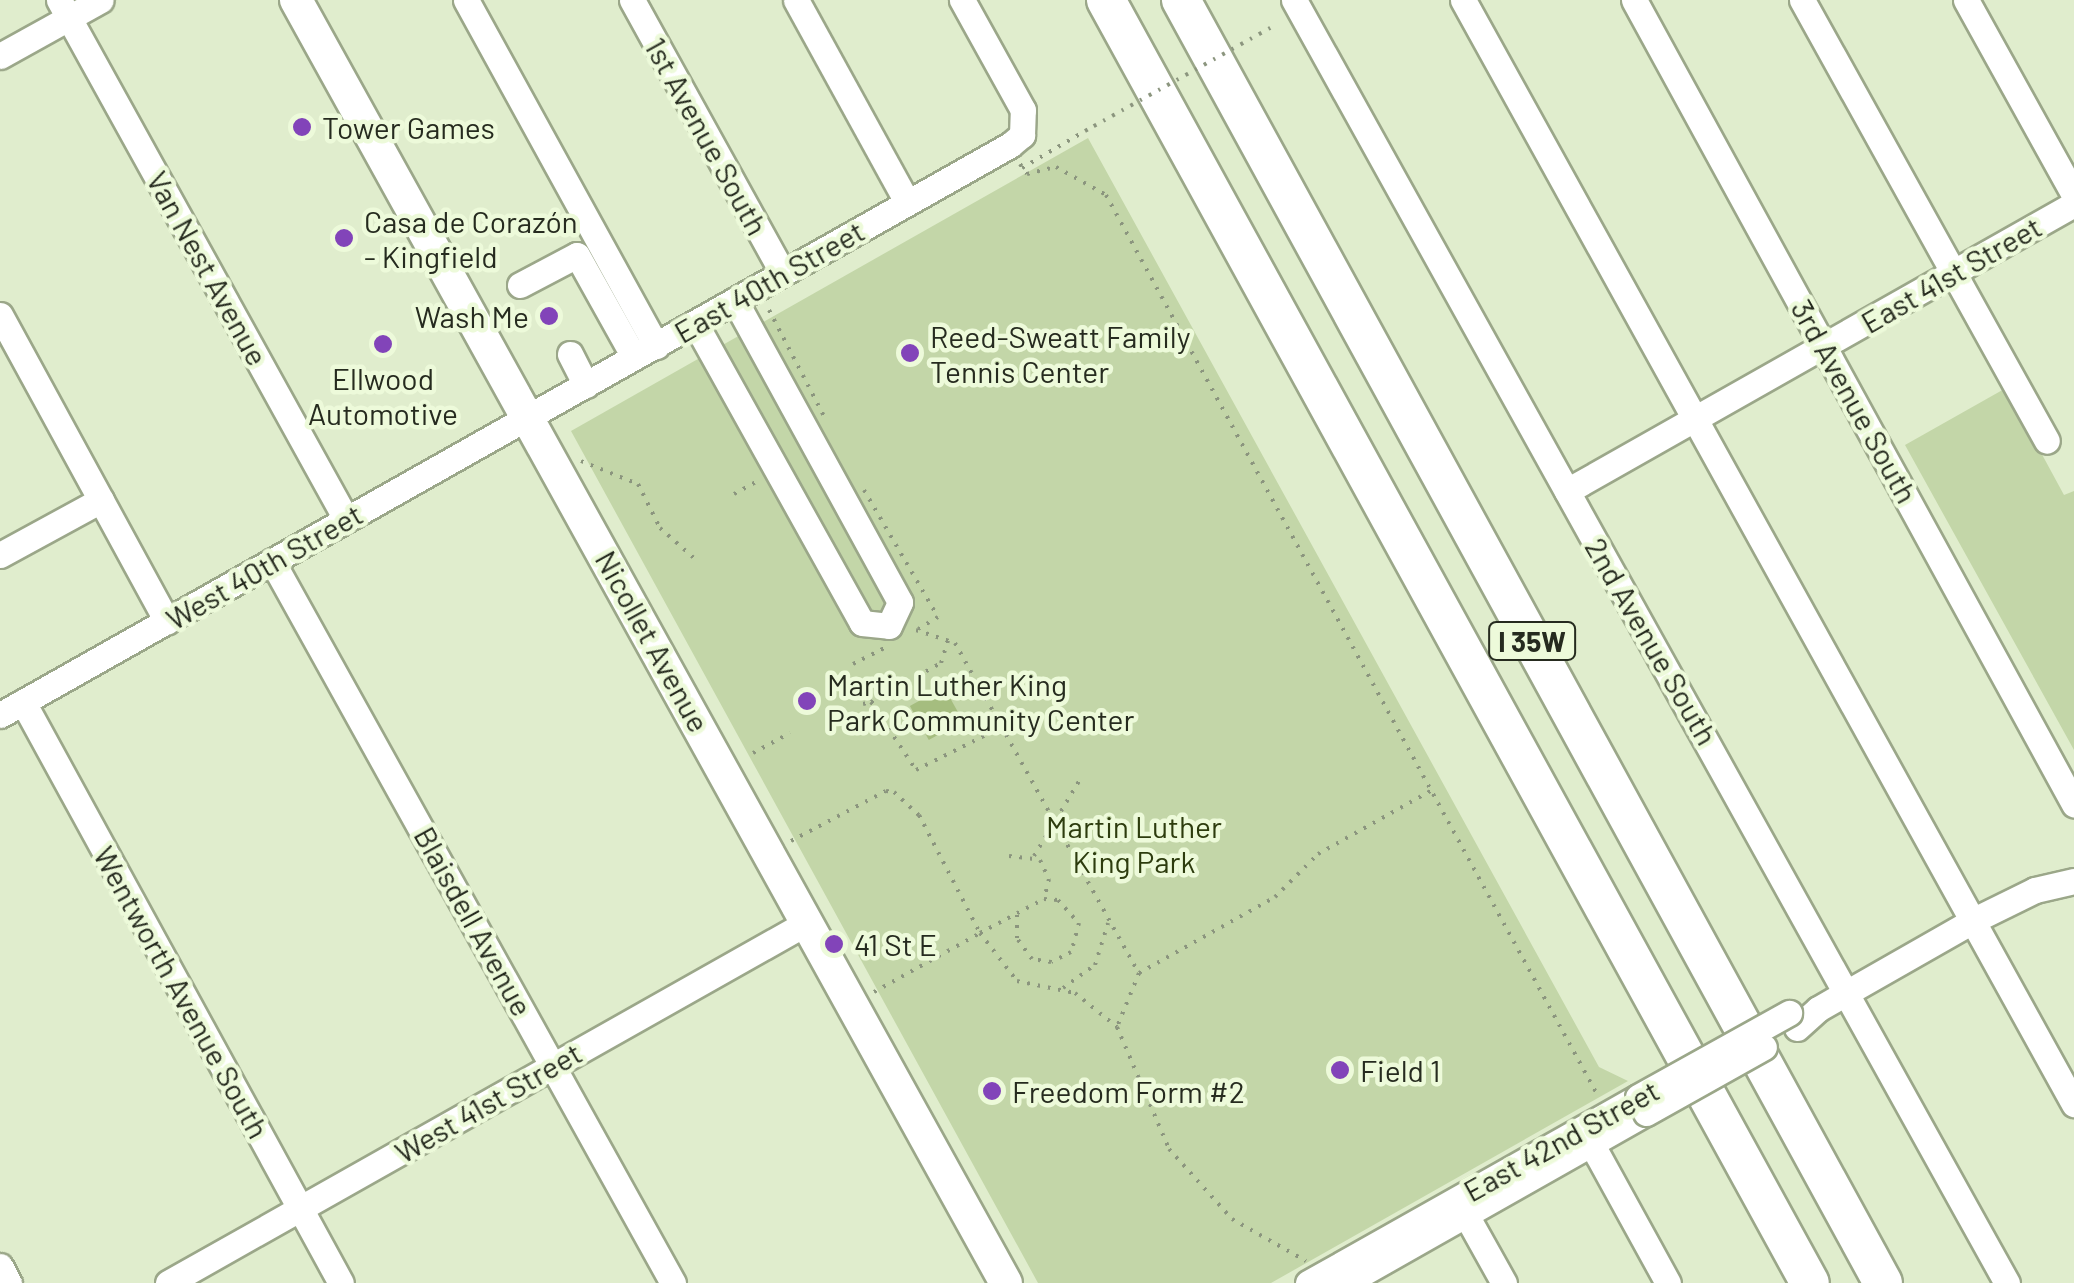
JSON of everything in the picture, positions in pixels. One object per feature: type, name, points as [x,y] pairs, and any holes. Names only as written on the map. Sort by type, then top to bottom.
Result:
[{"type":"highway","name":"I 35W","points":[[1106,0],[1810,1283]]},
{"type":"highway","name":"I 35W","points":[[1181,0],[1883,1283]]},
{"type":"main road","name":"Nicollet Avenue","points":[[296,0],[1006,1283]]},
{"type":"street","points":[[0,56],[64,9],[101,0]]},
{"type":"street","points":[[466,0],[645,351]]},
{"type":"street","name":"1st Avenue South","points":[[632,0],[782,272]]},
{"type":"street","points":[[796,0],[908,202]]},
{"type":"street","points":[[962,0],[1023,110],[1016,156]]},
{"type":"street","name":"2nd Avenue South","points":[[1294,0],[1849,990],[2007,1283]]},
{"type":"street","points":[[1464,0],[2074,1104]]},
{"type":"street","name":"3rd Avenue South","points":[[1634,0],[2068,778],[2074,804]]},
{"type":"street","points":[[1802,0],[2047,441]]},
{"type":"street","points":[[1966,0],[2074,195]]},
{"type":"street","name":"Van Nest Avenue","points":[[64,9],[346,519]]},
{"type":"street","name":"East 40th Street","points":[[529,418],[908,202],[1016,156]]},
{"type":"street","name":"East 41st Street","points":[[1567,492],[2074,204]]},
{"type":"street","points":[[520,285],[577,254],[645,351]]},
{"type":"street","points":[[695,323],[862,623],[890,626],[900,602],[735,300]]},
{"type":"street","points":[[0,315],[167,621]]},
{"type":"street","points":[[570,354],[586,385]]},
{"type":"street","name":"West 40th Street","points":[[0,715],[529,418]]},
{"type":"street","points":[[0,556],[101,500]]},
{"type":"street","name":"Blaisdell Avenue","points":[[272,562],[674,1283]]},
{"type":"street","name":"Wentworth Avenue South","points":[[23,702],[341,1283]]},
{"type":"street","name":"East 42nd Street","points":[[1327,1276],[1974,920],[2035,890],[2074,881]]},
{"type":"street","name":"West 41st Street","points":[[168,1283],[808,922]]},
{"type":"street","points":[[1587,1136],[1668,1283]]},
{"type":"street","name":"East 42nd Street","points":[[1327,1276],[1466,1215],[1587,1136]]},
{"type":"street","points":[[1466,1215],[1504,1283]]},
{"type":"street","points":[[0,1266],[9,1283]]},
{"type":"path","points":[[1277,24],[1084,131],[1016,156],[1036,174],[1056,167],[1106,194],[1435,788],[1600,1100]]},
{"type":"path","points":[[581,461],[638,484],[660,528],[696,560]]},
{"type":"path","points":[[734,494],[756,482]]},
{"type":"path","points":[[916,630],[948,640],[1002,728],[1139,973]]},
{"type":"path","points":[[862,704],[940,664],[948,640]]},
{"type":"path","points":[[871,702],[916,770],[1002,728],[1048,727]]},
{"type":"path","points":[[754,754],[790,733]]},
{"type":"path","points":[[1034,856],[1078,781]]},
{"type":"path","points":[[1117,1027],[1139,973],[1276,896],[1318,854],[1435,788]]},
{"type":"path","points":[[791,841],[886,790],[902,796],[980,933],[1017,981],[1063,988],[1092,1002],[1117,1027],[1145,1101],[1187,1174],[1232,1219],[1327,1276]]},
{"type":"path","points":[[1010,856],[1034,856],[1046,869],[1044,898]]},
{"type":"path","points":[[874,992],[1044,898],[1069,906],[1079,924],[1076,943],[1062,959],[1041,962],[1025,953],[1017,914]]},
{"type":"path","points":[[1063,988],[1095,965],[1108,921]]},
{"type":"green space","name":"Martin Luther King Park","points":[[1088,138],[1599,1067],[1628,1081],[1271,1283],[1038,1283],[571,431]]},
{"type":"green space","points":[[2006,388],[2064,495],[2074,491],[2074,750],[1905,445]]},
{"type":"shaded area","points":[[944,687],[963,721],[929,740],[910,706]]},
{"type":"place","name":"Tower Games","points":[[302,127]]},
{"type":"place","name":"Casa de Corazón - Kingfield","points":[[344,238]]},
{"type":"place","name":"Wash Me","points":[[549,316]]},
{"type":"place","name":"Ellwood Automotive","points":[[383,344]]},
{"type":"place","name":"Reed-Sweatt Family Tennis Center","points":[[910,353]]},
{"type":"place","name":"Martin Luther King Park Community Center","points":[[807,701]]},
{"type":"place","name":"41 St E","points":[[834,944]]},
{"type":"place","name":"Field 1","points":[[1340,1070]]},
{"type":"place","name":"Freedom Form #2","points":[[992,1091]]}]
